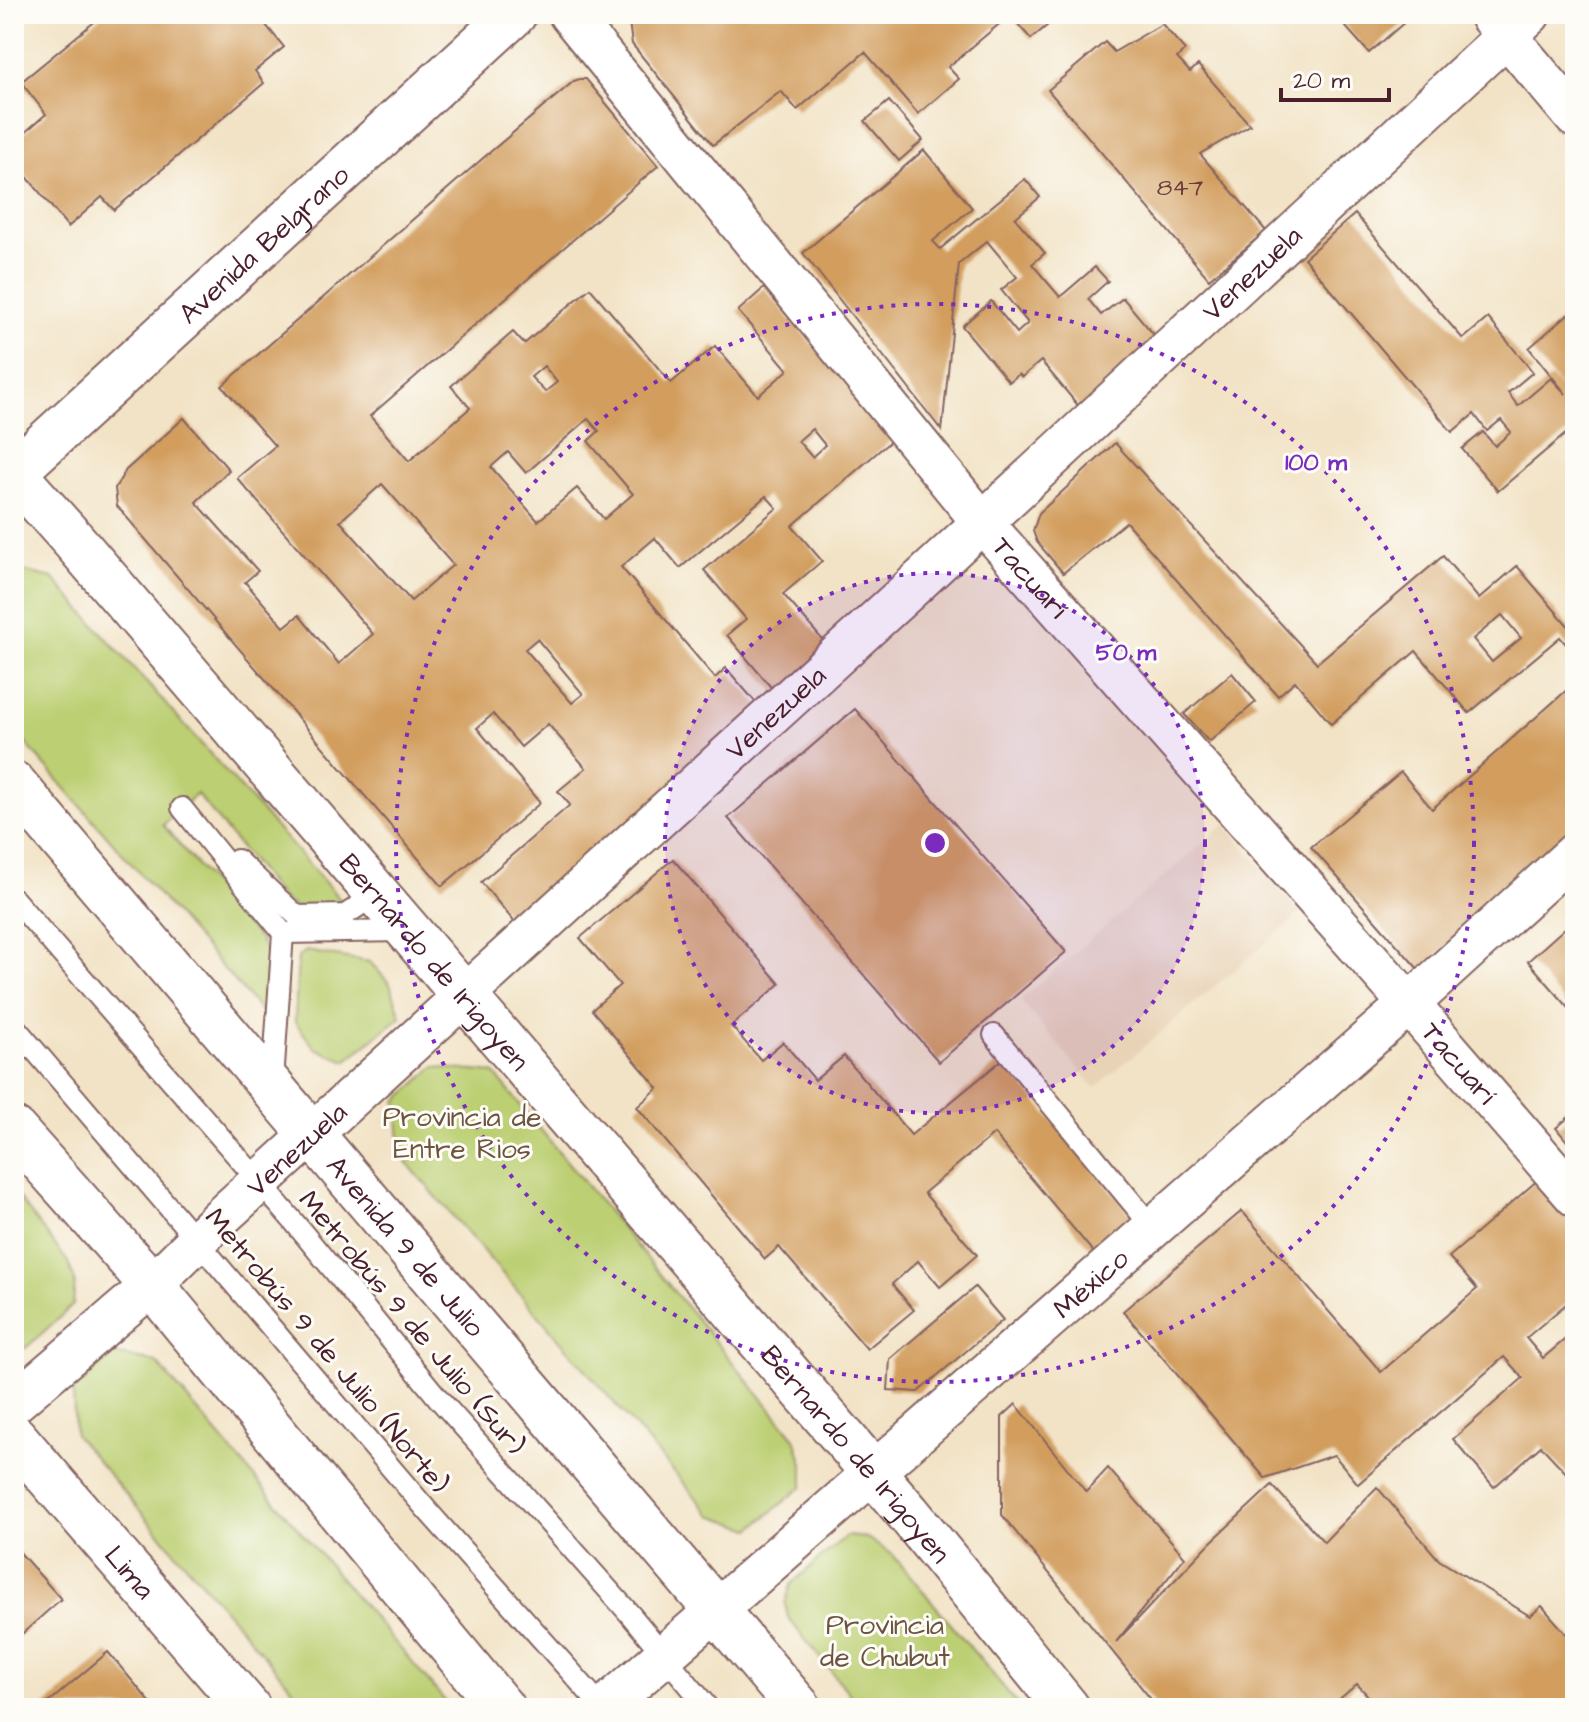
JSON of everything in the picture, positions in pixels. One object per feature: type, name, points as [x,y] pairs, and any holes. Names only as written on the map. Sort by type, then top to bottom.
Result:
[{"type":"main road","name":"Avenida Belgrano","points":[[14,473],[514,14]]},
{"type":"main road","name":"Bernardo de Irigoyen","points":[[14,473],[873,1472],[1067,1708]]},
{"type":"main road","name":"Avenida 9 de Julio","points":[[14,784],[273,1085],[799,1708]]},
{"type":"main road","points":[[14,1130],[152,1285],[502,1708]]},
{"type":"main road","name":"Lima","points":[[14,1437],[248,1708]]},
{"type":"street","name":"Tacuarí","points":[[569,14],[982,522],[1575,1196]]},
{"type":"street","name":"Venezuela","points":[[14,1403],[152,1285],[313,1133],[982,522],[1508,21]]},
{"type":"street","points":[[1508,21],[1575,117]]},
{"type":"street","name":"México","points":[[604,1708],[1409,1004],[1575,853]]},
{"type":"lane","points":[[273,1085],[283,933],[182,808],[297,916],[345,915],[377,894]]},
{"type":"lane","name":"Metrobús 9 de Julio (Sur)","points":[[14,899],[294,1222],[438,1398],[708,1708]]},
{"type":"lane","points":[[283,933],[409,931]]},
{"type":"lane","name":"Metrobús 9 de Julio (Norte)","points":[[14,1026],[426,1509],[604,1708]]},
{"type":"lane","points":[[994,1035],[1153,1228]]},
{"type":"shaded area","points":[[1225,824],[1300,914],[1095,1088],[1020,1000]]},
{"type":"green space","points":[[14,569],[53,578],[355,916],[307,913],[282,899],[197,794],[163,825],[259,939],[268,954],[264,1015],[14,730]]},
{"type":"green space","points":[[306,951],[370,962],[390,984],[401,1016],[346,1061],[315,1048],[295,1022],[298,957]]},
{"type":"green space","name":"Provincia de Entre Rios","points":[[434,1067],[494,1073],[795,1438],[803,1464],[803,1486],[751,1529],[711,1515],[401,1156],[397,1101]]},
{"type":"green space","points":[[14,1192],[68,1262],[75,1281],[73,1305],[27,1347],[14,1354]]},
{"type":"green space","points":[[113,1354],[156,1362],[451,1708],[309,1708],[75,1435],[73,1392]]},
{"type":"green space","name":"Provincia de Chubut","points":[[846,1536],[867,1538],[893,1555],[1021,1708],[861,1708],[788,1617],[785,1604],[791,1584]]},
{"type":"building","points":[[104,14],[257,14],[284,47],[255,71],[264,83],[114,210],[102,197],[68,227],[14,161],[14,142],[46,114],[21,82]]},
{"type":"building","points":[[639,14],[1061,14],[1031,39],[1010,15],[948,67],[959,79],[918,114],[865,52],[797,110],[781,91],[713,145],[632,44],[629,22]]},
{"type":"building","points":[[1343,14],[1414,14],[1369,53],[1338,18]]},
{"type":"building","points":[[1162,24],[1185,50],[1177,58],[1190,72],[1198,65],[1250,125],[1200,154],[1266,231],[1209,279],[1048,90],[1105,42],[1114,52]]},
{"type":"building","points":[[586,79],[658,166],[370,416],[409,461],[470,408],[451,386],[513,332],[524,344],[590,288],[671,383],[715,346],[758,396],[788,370],[738,311],[764,288],[893,439],[792,526],[822,561],[783,594],[833,652],[780,698],[727,635],[746,619],[704,570],[777,508],[766,496],[680,568],[655,538],[621,567],[715,678],[726,668],[765,713],[517,925],[481,882],[570,805],[558,791],[586,768],[548,724],[521,747],[493,714],[477,728],[540,803],[442,886],[117,506],[115,488],[126,470],[184,418],[229,470],[196,502],[258,571],[245,582],[284,627],[299,615],[339,664],[373,634],[237,478],[275,446],[222,386],[574,81]],"holes":[[[544,366],[557,382],[545,392],[531,377]],[[588,419],[599,431],[588,441],[633,494],[604,519],[577,488],[538,521],[491,467],[508,452],[526,473]],[[812,429],[825,445],[812,457],[798,441]],[[382,484],[453,565],[411,601],[340,521]],[[537,639],[583,694],[572,703],[525,649]]]},
{"type":"building","points":[[889,101],[923,140],[899,161],[865,121]]},
{"type":"building","points":[[924,150],[972,208],[933,241],[940,249],[1025,179],[1040,197],[1015,218],[1045,253],[1032,264],[1060,297],[1095,267],[1108,281],[1088,299],[1101,315],[1123,298],[1166,349],[1086,415],[1041,361],[1022,377],[1019,374],[1009,382],[962,326],[991,301],[1017,333],[1028,323],[1001,290],[1017,277],[987,241],[959,264],[942,431],[803,253]]},
{"type":"building","points":[[1355,214],[1463,339],[1488,318],[1533,372],[1508,393],[1518,406],[1551,378],[1566,394],[1529,348],[1575,308],[1575,426],[1498,491],[1462,449],[1483,432],[1495,446],[1511,432],[1501,420],[1487,431],[1474,414],[1452,432],[1304,258]]},
{"type":"building","points":[[1115,443],[1317,663],[1443,556],[1479,599],[1517,566],[1570,628],[1575,624],[1575,655],[1560,637],[1469,713],[1416,651],[1331,724],[1295,681],[1278,696],[1126,522],[1063,573],[1037,542],[1033,531],[1039,513]],"holes":[[[1502,615],[1521,638],[1492,662],[1473,639]]]},
{"type":"building","points":[[1232,673],[1256,702],[1209,742],[1184,714]]},
{"type":"building","points":[[1567,690],[1575,699],[1575,833],[1419,970],[1311,847],[1401,772],[1432,809]]},
{"type":"building","points":[[855,709],[1066,952],[939,1062],[728,818]]},
{"type":"building","points":[[673,859],[780,984],[731,1026],[761,1060],[783,1042],[815,1080],[844,1056],[911,1135],[1002,1060],[1141,1226],[1100,1260],[994,1134],[924,1193],[977,1255],[940,1287],[918,1261],[892,1284],[914,1310],[867,1349],[779,1247],[765,1259],[637,1107],[658,1088],[592,1010],[620,985],[580,938]]},
{"type":"building","points":[[1575,919],[1575,1015],[1528,961]]},
{"type":"building","points":[[1575,1112],[1575,1151],[1556,1128]]},
{"type":"building","points":[[1539,1179],[1575,1221],[1575,1305],[1571,1300],[1526,1338],[1543,1358],[1575,1331],[1575,1470],[1568,1475],[1541,1446],[1494,1487],[1453,1439],[1523,1378],[1504,1357],[1358,1484],[1334,1455],[1265,1478],[1123,1311],[1242,1211],[1381,1372],[1477,1289],[1449,1257]]},
{"type":"building","points":[[975,1287],[1003,1320],[918,1392],[888,1390],[890,1359]]},
{"type":"building","points":[[1016,1404],[1086,1492],[1108,1468],[1185,1557],[1116,1642],[1210,1543],[1272,1485],[1324,1542],[1377,1487],[1439,1560],[1530,1616],[1542,1606],[1575,1644],[1575,1708],[1361,1708],[1371,1699],[1357,1684],[1329,1708],[1158,1708],[1002,1515],[1002,1417]]},
{"type":"building","points":[[14,1546],[61,1599],[14,1641]]},
{"type":"building","points":[[108,1652],[155,1708],[42,1708]]}]
